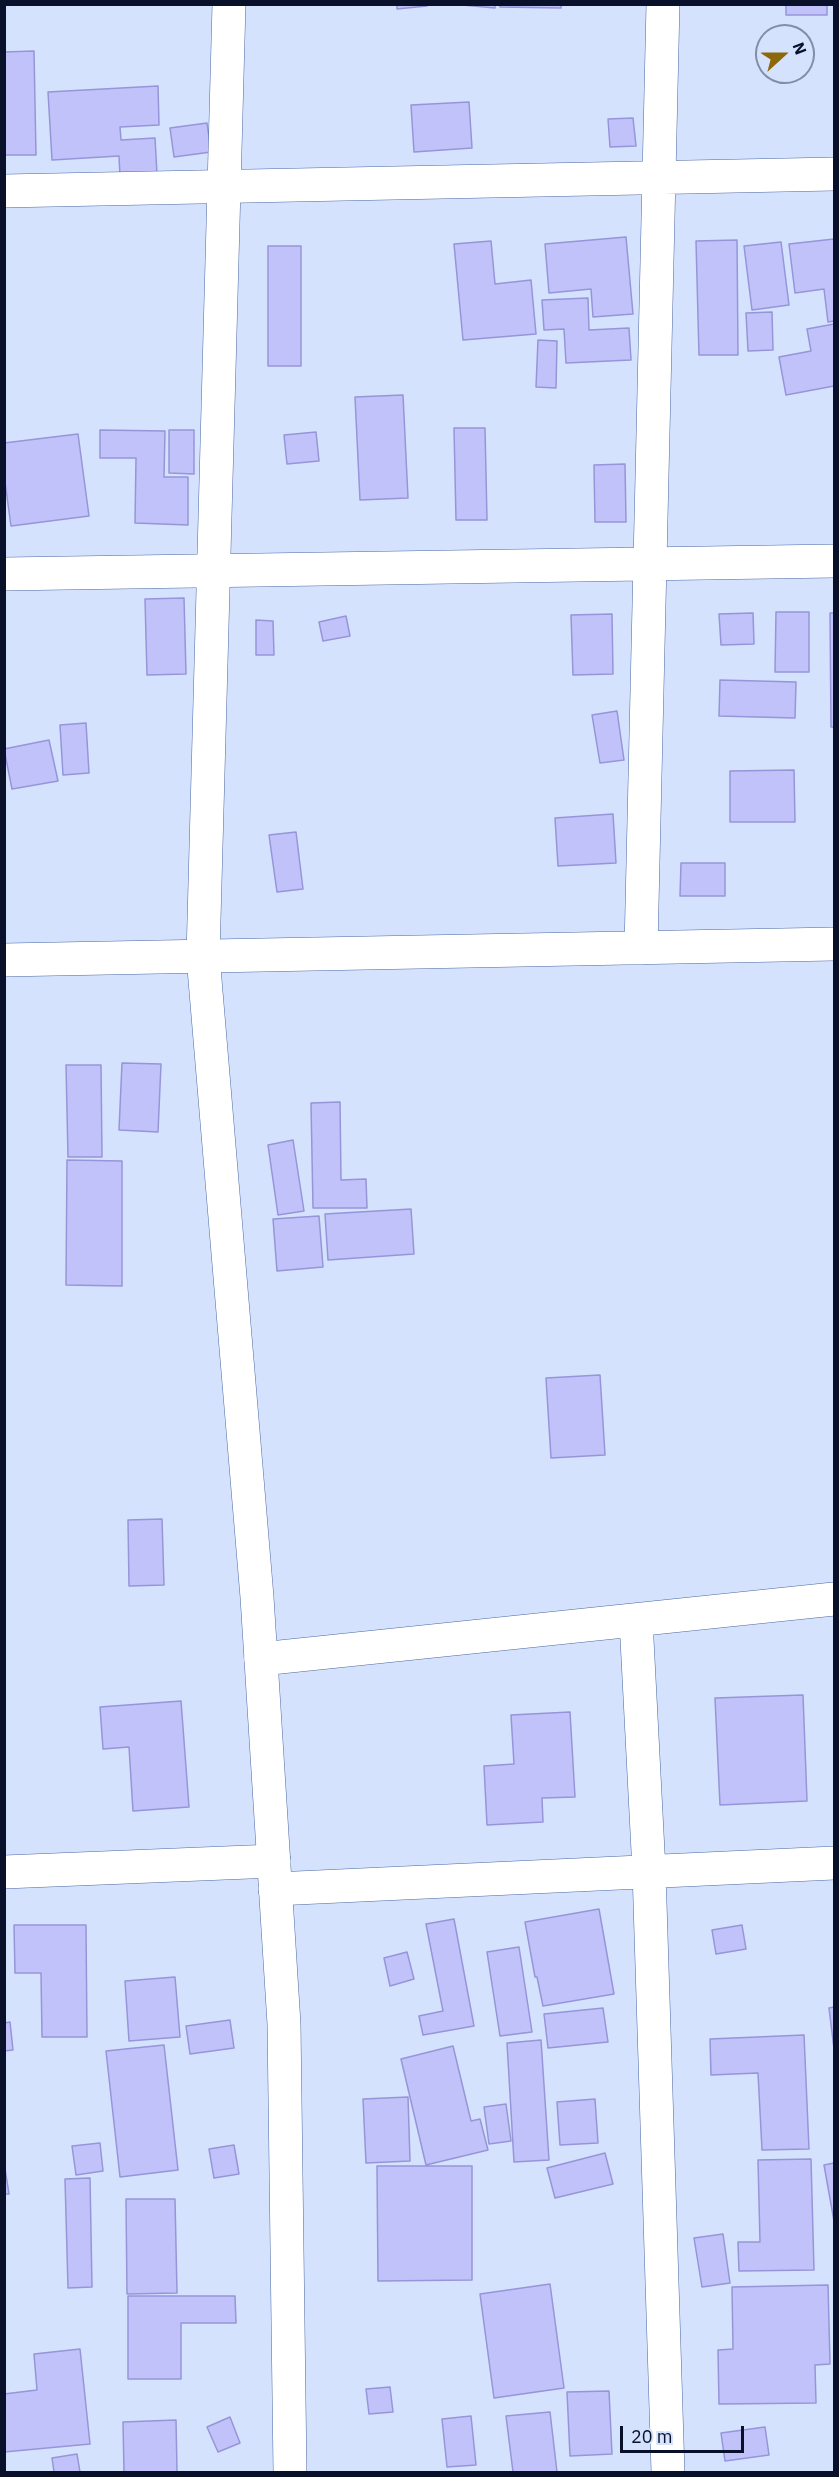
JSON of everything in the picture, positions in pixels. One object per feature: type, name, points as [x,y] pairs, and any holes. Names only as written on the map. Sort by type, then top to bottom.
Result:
[{"type":"street","points":[[229,4],[203,956],[261,1659],[284,2024],[291,2472]]},
{"type":"street","points":[[641,948],[663,4]]},
{"type":"street","points":[[4,191],[834,174]]},
{"type":"street","points":[[4,574],[834,561]]},
{"type":"street","points":[[4,960],[834,944]]},
{"type":"street","points":[[261,1659],[834,1599]]},
{"type":"street","points":[[636,1620],[649,1871],[668,2472]]},
{"type":"street","points":[[4,1872],[274,1875],[649,1871],[834,1863]]},
{"type":"building","points":[[397,4],[427,4],[427,6],[397,9]]},
{"type":"building","points":[[451,4],[495,4],[495,8]]},
{"type":"building","points":[[500,4],[561,4],[561,8],[500,7]]},
{"type":"building","points":[[786,4],[827,4],[827,15],[786,15]]},
{"type":"building","points":[[34,51],[36,155],[4,155],[4,52]]},
{"type":"building","points":[[158,86],[159,125],[120,127],[121,140],[155,138],[157,174],[120,176],[119,156],[52,160],[48,92]]},
{"type":"building","points":[[469,102],[472,148],[414,152],[411,105]]},
{"type":"building","points":[[633,118],[636,146],[610,147],[608,119]]},
{"type":"building","points":[[207,123],[211,152],[174,157],[170,128]]},
{"type":"building","points":[[626,237],[633,314],[593,317],[591,289],[549,293],[545,244]]},
{"type":"building","points":[[834,239],[834,321],[828,322],[824,289],[795,293],[789,244]]},
{"type":"building","points":[[737,240],[738,355],[699,355],[696,241]]},
{"type":"building","points":[[491,241],[495,284],[531,280],[536,334],[463,340],[454,244]]},
{"type":"building","points":[[781,242],[789,305],[752,310],[744,246]]},
{"type":"building","points":[[268,246],[301,246],[301,366],[268,366]]},
{"type":"building","points":[[588,298],[589,330],[629,328],[631,360],[566,363],[564,329],[544,330],[542,300]]},
{"type":"building","points":[[772,312],[773,350],[748,351],[746,313]]},
{"type":"building","points":[[834,324],[834,386],[786,395],[779,357],[811,351],[807,329]]},
{"type":"building","points":[[538,340],[557,341],[556,388],[536,387]]},
{"type":"building","points":[[403,395],[408,498],[360,500],[355,397]]},
{"type":"building","points":[[454,428],[485,428],[487,520],[456,520]]},
{"type":"building","points":[[100,430],[165,431],[164,477],[188,477],[188,525],[135,523],[136,458],[100,458]]},
{"type":"building","points":[[169,430],[194,430],[194,474],[169,473]]},
{"type":"building","points":[[316,432],[319,461],[287,464],[284,435]]},
{"type":"building","points":[[78,434],[89,516],[11,526],[4,475],[4,443]]},
{"type":"building","points":[[625,464],[626,522],[595,522],[594,465]]},
{"type":"building","points":[[184,598],[186,674],[147,675],[145,599]]},
{"type":"building","points":[[776,612],[809,612],[809,672],[775,672]]},
{"type":"building","points":[[753,613],[754,644],[721,645],[719,614]]},
{"type":"building","points":[[830,613],[834,613],[834,727],[831,727]]},
{"type":"building","points":[[612,614],[613,674],[573,675],[571,615]]},
{"type":"building","points":[[346,616],[350,636],[323,641],[319,622]]},
{"type":"building","points":[[256,620],[273,621],[274,655],[256,655]]},
{"type":"building","points":[[720,680],[796,682],[795,718],[719,716]]},
{"type":"building","points":[[617,711],[624,760],[600,763],[592,715]]},
{"type":"building","points":[[86,723],[89,773],[63,775],[60,725]]},
{"type":"building","points":[[49,740],[58,781],[12,789],[4,749]]},
{"type":"building","points":[[794,770],[795,822],[730,822],[730,771]]},
{"type":"building","points":[[613,814],[616,863],[558,866],[555,818]]},
{"type":"building","points":[[296,832],[303,889],[277,892],[269,835]]},
{"type":"building","points":[[681,863],[725,863],[725,896],[680,896]]},
{"type":"building","points":[[122,1063],[161,1064],[158,1132],[119,1130]]},
{"type":"building","points":[[66,1065],[101,1065],[102,1157],[68,1157]]},
{"type":"building","points":[[340,1102],[341,1180],[366,1179],[367,1208],[313,1208],[311,1103]]},
{"type":"building","points":[[293,1140],[304,1211],[278,1215],[268,1145]]},
{"type":"building","points":[[67,1160],[122,1161],[122,1286],[66,1285]]},
{"type":"building","points":[[411,1209],[414,1254],[328,1260],[325,1214]]},
{"type":"building","points":[[319,1216],[323,1267],[277,1271],[273,1219]]},
{"type":"building","points":[[600,1375],[605,1455],[551,1458],[546,1378]]},
{"type":"building","points":[[162,1519],[164,1585],[129,1586],[128,1520]]},
{"type":"building","points":[[803,1695],[807,1801],[720,1805],[715,1698]]},
{"type":"building","points":[[181,1701],[189,1807],[133,1811],[129,1747],[103,1749],[100,1707]]},
{"type":"building","points":[[570,1712],[575,1797],[542,1798],[543,1822],[487,1825],[484,1766],[514,1764],[511,1715]]},
{"type":"building","points":[[599,1909],[614,1994],[543,2006],[525,1922]]},
{"type":"building","points":[[454,1919],[474,2026],[423,2035],[419,2016],[443,2011],[426,1924]]},
{"type":"building","points":[[14,1925],[86,1925],[87,2037],[42,2037],[41,1973],[15,1973]]},
{"type":"building","points":[[742,1925],[746,1949],[716,1954],[712,1930]]},
{"type":"building","points":[[519,1947],[532,2032],[500,2036],[487,1952]]},
{"type":"building","points":[[407,1952],[414,1979],[390,1986],[384,1958]]},
{"type":"building","points":[[175,1977],[180,2037],[129,2041],[125,1981]]},
{"type":"building","points":[[834,2007],[834,2049],[829,2008]]},
{"type":"building","points":[[603,2008],[608,2042],[548,2048],[544,2014]]},
{"type":"building","points":[[230,2020],[234,2048],[190,2054],[186,2026]]},
{"type":"building","points":[[10,2022],[13,2050],[4,2051],[4,2023]]},
{"type":"building","points":[[804,2035],[809,2149],[762,2150],[758,2073],[711,2075],[710,2039]]},
{"type":"building","points":[[541,2040],[549,2160],[514,2162],[507,2043]]},
{"type":"building","points":[[164,2045],[178,2170],[120,2177],[106,2051]]},
{"type":"building","points":[[453,2046],[471,2121],[480,2119],[488,2150],[426,2165],[401,2059]]},
{"type":"building","points":[[408,2097],[410,2161],[366,2163],[363,2099]]},
{"type":"building","points":[[595,2099],[598,2143],[560,2145],[557,2102]]},
{"type":"building","points":[[506,2104],[511,2141],[489,2144],[484,2107]]},
{"type":"building","points":[[100,2143],[103,2171],[76,2175],[72,2146]]},
{"type":"building","points":[[234,2145],[239,2174],[214,2178],[209,2149]]},
{"type":"building","points":[[605,2153],[613,2184],[555,2198],[547,2168]]},
{"type":"building","points":[[811,2159],[814,2270],[739,2271],[738,2242],[760,2242],[758,2160]]},
{"type":"building","points":[[4,2162],[9,2194],[4,2194]]},
{"type":"building","points":[[834,2163],[834,2221],[824,2165]]},
{"type":"building","points":[[377,2166],[472,2166],[472,2280],[378,2281]]},
{"type":"building","points":[[90,2178],[92,2287],[68,2288],[65,2179]]},
{"type":"building","points":[[126,2199],[175,2199],[177,2293],[127,2294]]},
{"type":"building","points":[[723,2234],[730,2283],[702,2287],[694,2238]]},
{"type":"building","points":[[550,2284],[564,2388],[494,2398],[480,2294]]},
{"type":"building","points":[[828,2285],[830,2364],[815,2365],[816,2403],[719,2404],[718,2350],[733,2349],[732,2287]]},
{"type":"building","points":[[128,2296],[235,2296],[236,2323],[181,2323],[181,2379],[128,2379]]},
{"type":"building","points":[[80,2349],[90,2444],[4,2452],[4,2394],[37,2390],[34,2354]]},
{"type":"building","points":[[390,2387],[393,2412],[369,2414],[366,2389]]},
{"type":"building","points":[[609,2391],[612,2454],[570,2456],[567,2392]]},
{"type":"building","points":[[550,2412],[557,2472],[513,2472],[506,2416]]},
{"type":"building","points":[[471,2416],[476,2465],[447,2467],[442,2419]]},
{"type":"building","points":[[230,2417],[240,2443],[218,2452],[207,2427]]},
{"type":"building","points":[[176,2420],[177,2472],[124,2472],[123,2422]]},
{"type":"building","points":[[765,2427],[769,2455],[725,2461],[721,2433]]},
{"type":"building","points":[[77,2454],[80,2472],[54,2472],[52,2458]]}]
